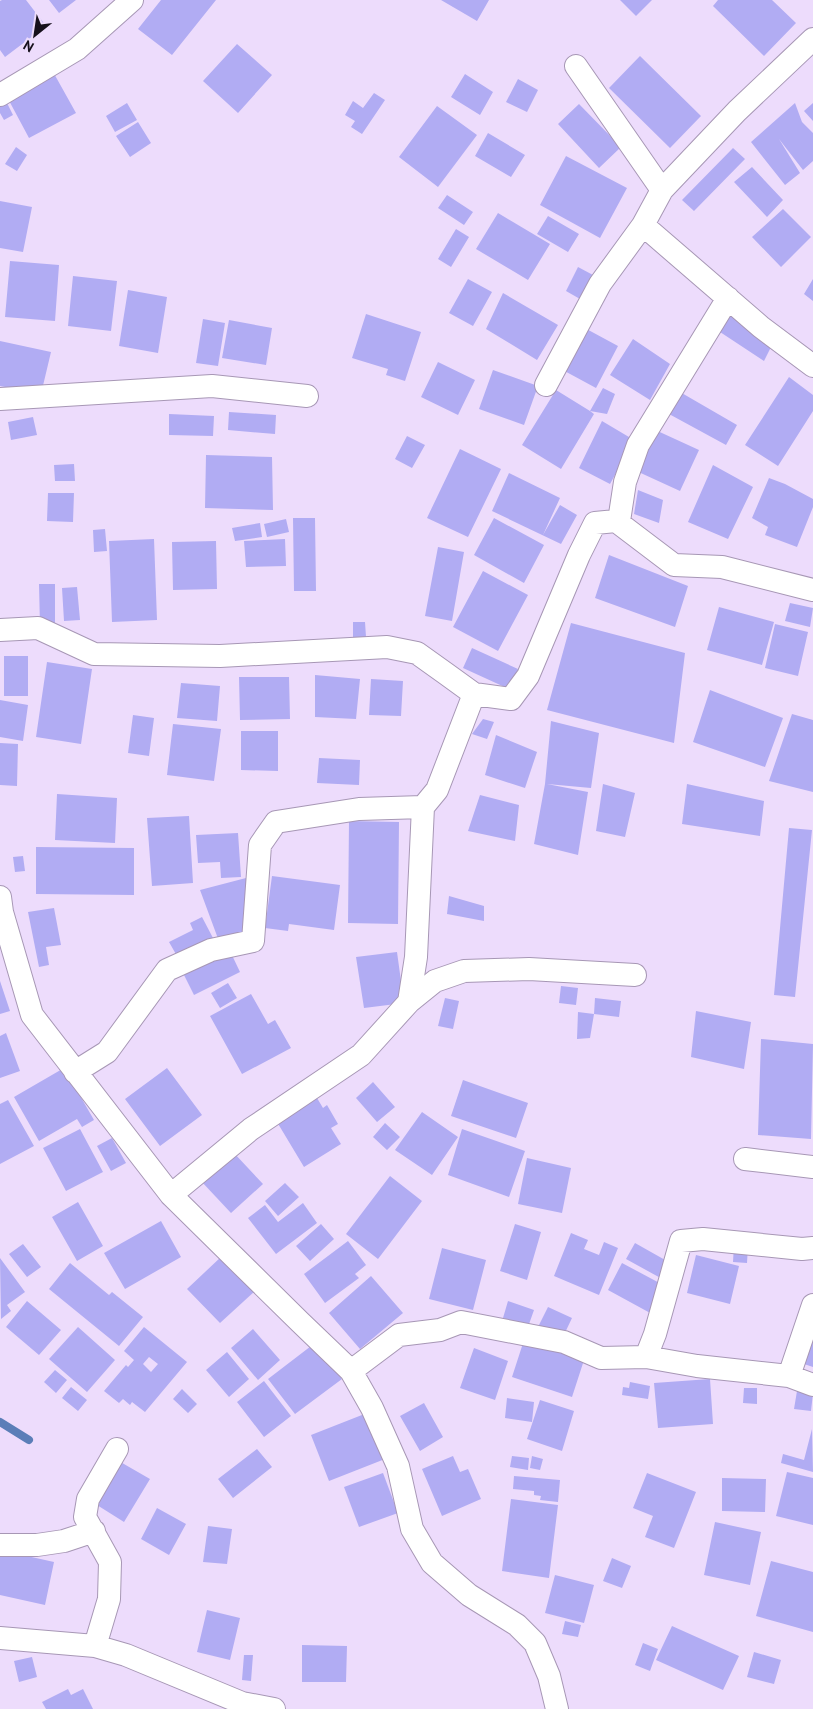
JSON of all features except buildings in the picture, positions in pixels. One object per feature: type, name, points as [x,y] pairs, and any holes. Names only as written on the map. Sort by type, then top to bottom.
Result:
[{"type":"street","points":[[0,95],[77,49],[132,0]]},
{"type":"street","points":[[546,385],[600,284],[643,225],[662,190],[737,111],[813,39]]},
{"type":"street","points":[[576,66],[662,190]]},
{"type":"street","points":[[643,225],[761,326],[813,366]]},
{"type":"street","points":[[0,630],[38,628],[94,654],[220,656],[387,647],[417,653],[474,694],[510,699],[528,676],[594,523],[619,521],[625,482],[638,445],[728,298]]},
{"type":"street","points":[[0,399],[212,386],[307,396]]},
{"type":"street","points":[[616,521],[674,565],[722,567],[813,590]]},
{"type":"street","points":[[409,1002],[416,957],[423,807],[437,790],[474,694]]},
{"type":"street","points":[[75,1072],[107,1052],[167,970],[211,950],[253,941],[260,845],[276,822],[358,809],[423,807]]},
{"type":"street","points":[[1,907],[32,1015],[171,1195],[351,1370],[372,1408],[398,1466],[412,1529],[432,1563],[469,1595],[517,1625],[535,1643],[549,1676],[557,1709]]},
{"type":"street","points":[[171,1195],[251,1129],[361,1055],[409,1002],[435,982],[464,971],[529,968],[634,975]]},
{"type":"street","points":[[745,1159],[813,1167]]},
{"type":"street","points":[[646,1357],[655,1334],[681,1240],[703,1238],[802,1249],[813,1248]]},
{"type":"street","points":[[789,1376],[813,1305]]},
{"type":"street","points":[[351,1370],[399,1334],[440,1330],[461,1322],[564,1342],[600,1358],[646,1357],[697,1366],[789,1376],[813,1385]]},
{"type":"street","points":[[95,1646],[109,1600],[110,1562],[86,1517],[88,1499],[117,1449]]},
{"type":"street","points":[[0,1545],[38,1545],[64,1541],[94,1531]]},
{"type":"street","points":[[0,1638],[95,1646],[126,1655],[242,1703],[274,1709]]},
{"type":"waterway","points":[[0,1422],[29,1440]]}]
